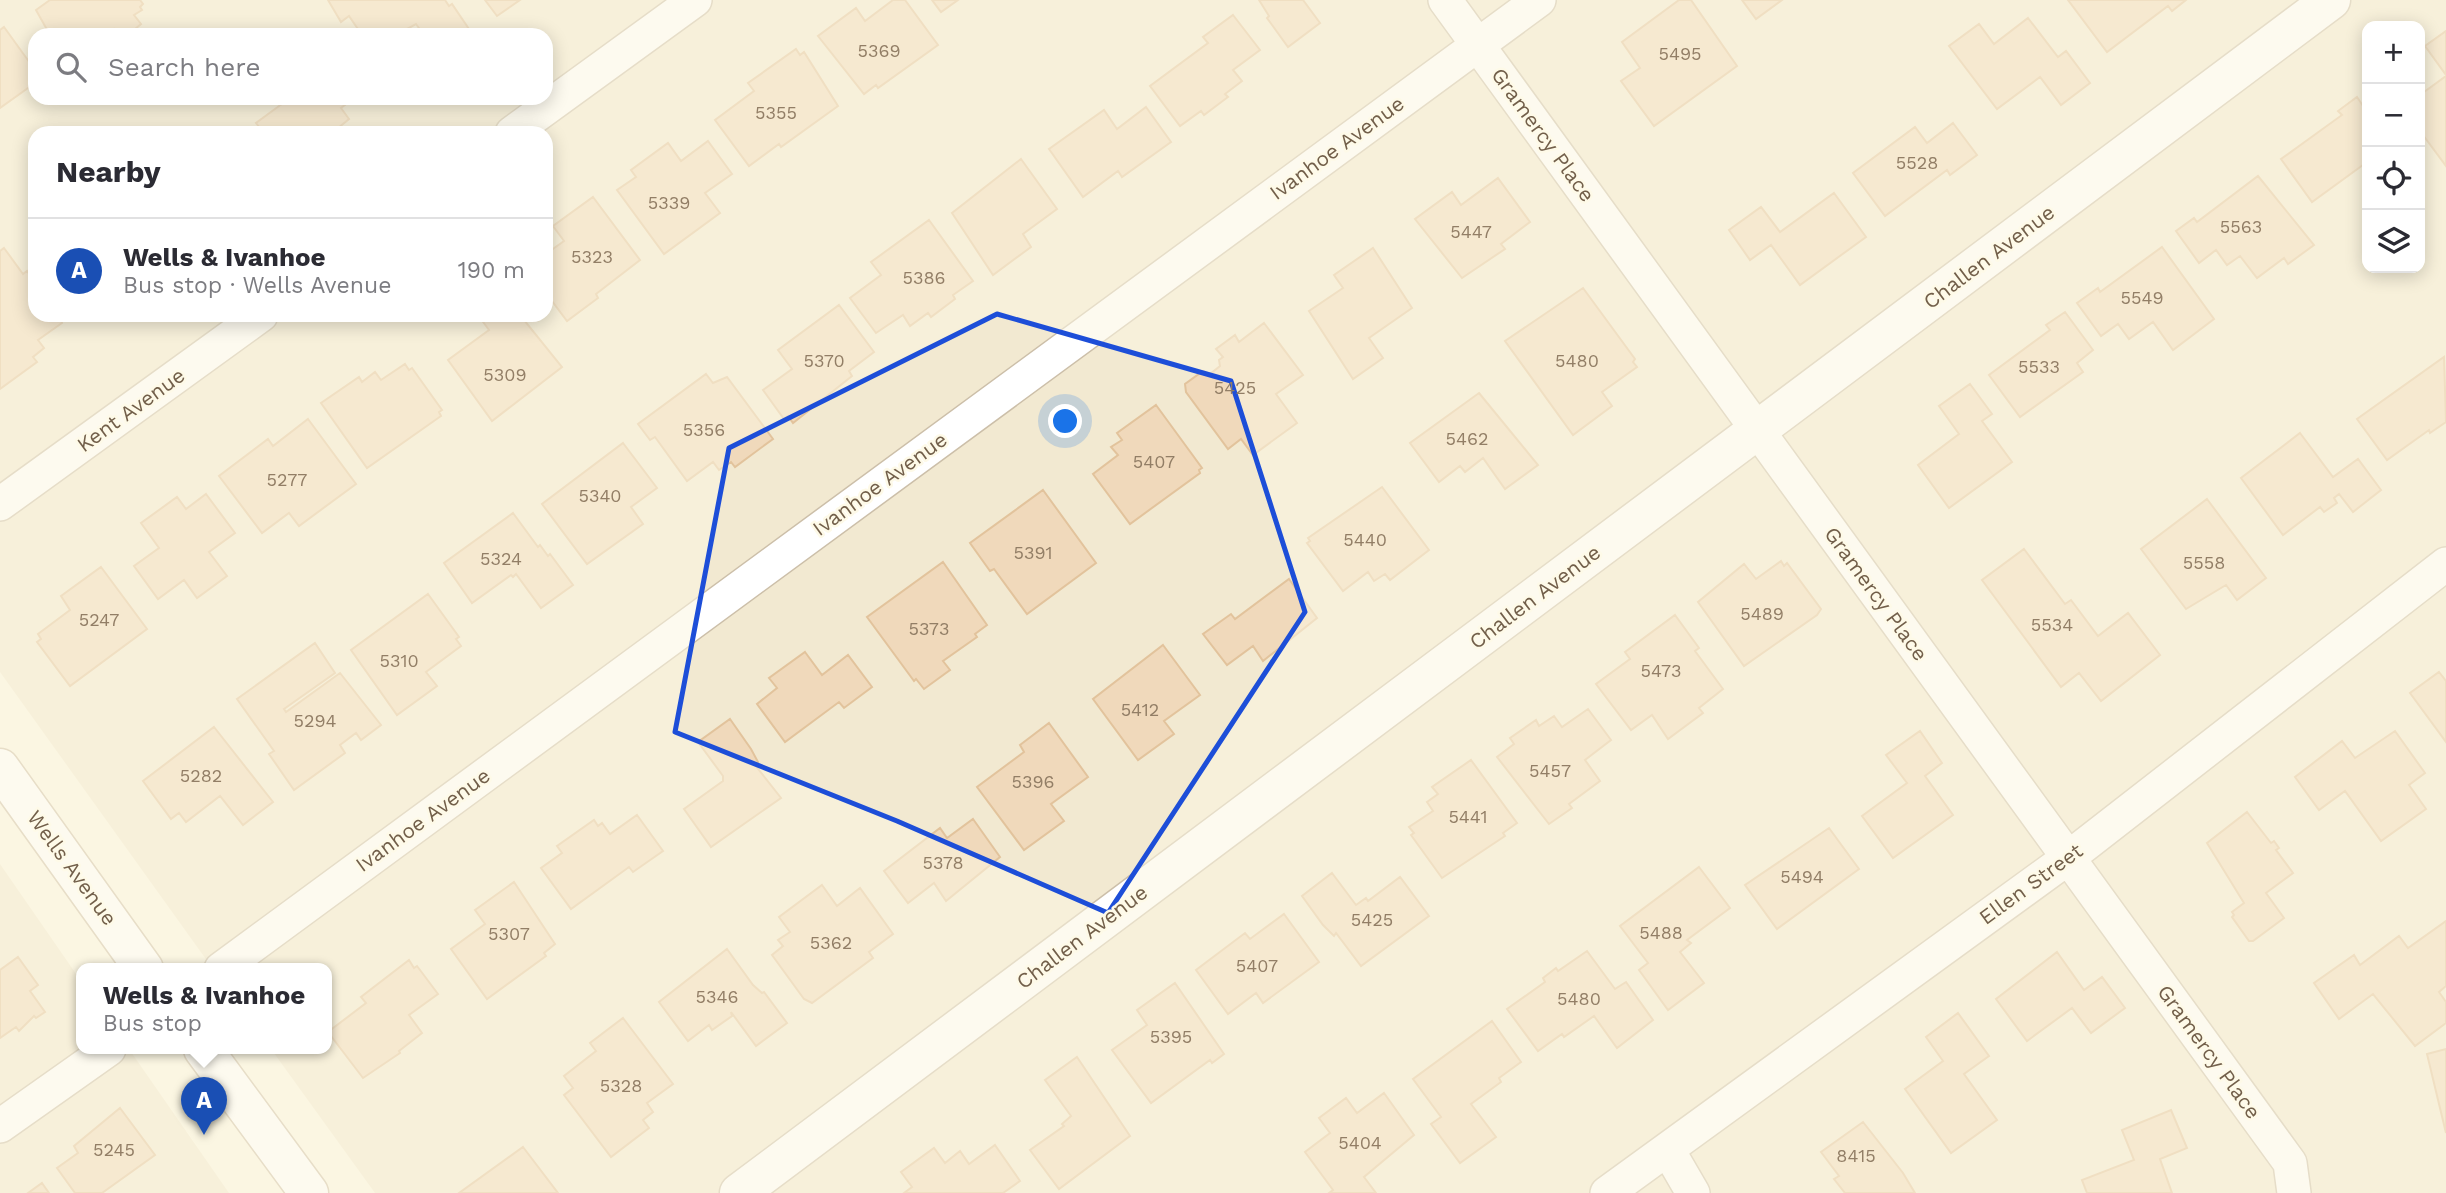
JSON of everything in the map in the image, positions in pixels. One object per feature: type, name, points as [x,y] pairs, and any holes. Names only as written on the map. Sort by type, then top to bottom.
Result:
[{"type":"street","points":[[553,103],[695,0]]},
{"type":"street","name":"Gramercy Place","points":[[1445,0],[2290,1163],[2294,1193]]},
{"type":"street","name":"Ivanhoe Avenue","points":[[229,963],[1539,0]]},
{"type":"street","name":"Challen Avenue","points":[[739,1193],[2331,0]]},
{"type":"street","points":[[522,126],[551,105]]},
{"type":"street","name":"Kent Avenue","points":[[0,504],[251,322]]},
{"type":"street","name":"Ellen Street","points":[[1607,1193],[2068,858],[2446,564]]},
{"type":"street","name":"Wells Avenue","points":[[0,768],[140,963]]},
{"type":"street","points":[[0,1126],[102,1054]]},
{"type":"street","points":[[207,1054],[309,1193]]},
{"type":"street","points":[[1668,1150],[1693,1193]]},
{"type":"highlighted area","points":[[997,314],[1231,381],[1305,612],[1108,913],[897,821],[675,732],[729,448]]},
{"type":"shaded area","points":[[0,0],[2446,0],[2446,1193],[375,1193],[275,1054],[332,1054],[332,963],[209,963],[0,672]]},
{"type":"shaded area","points":[[0,864],[76,974],[76,1054],[132,1054],[229,1193],[0,1193]]},
{"type":"building","points":[[50,0],[140,0],[143,4],[140,7],[142,10],[134,15],[141,24],[136,28],[46,28],[36,10]]},
{"type":"building","points":[[328,0],[445,0],[449,6],[452,4],[468,28],[419,28],[416,24],[409,28],[357,28],[349,16],[341,22]]},
{"type":"building","points":[[485,0],[520,0],[497,16]]},
{"type":"building","points":[[893,0],[905,0],[938,45],[878,88],[876,85],[864,94],[818,36],[856,8],[865,21]]},
{"type":"building","points":[[932,0],[958,0],[941,12]]},
{"type":"building","points":[[1259,0],[1303,0],[1320,23],[1288,47],[1267,18],[1269,16]]},
{"type":"building","points":[[1679,0],[1691,0],[1737,66],[1654,126],[1621,81],[1640,68],[1622,42]]},
{"type":"building","points":[[1742,0],[1782,0],[1756,19]]},
{"type":"building","points":[[2068,0],[2186,0],[2172,11],[2168,6],[2107,52]]},
{"type":"building","points":[[1233,15],[1260,50],[1233,70],[1242,81],[1225,94],[1228,97],[1204,115],[1201,111],[1180,126],[1150,86],[1208,43],[1203,37]]},
{"type":"building","points":[[2028,18],[2058,57],[2066,51],[2090,83],[2061,105],[2040,77],[1997,109],[1949,46],[1979,24],[1994,44]]},
{"type":"building","points":[[4,27],[28,60],[28,88],[0,108],[0,30]]},
{"type":"building","points":[[2446,31],[2446,75],[2425,46]]},
{"type":"building","points":[[796,49],[800,55],[804,52],[838,106],[781,147],[779,144],[749,166],[715,120],[754,91],[748,83]]},
{"type":"building","points":[[2446,76],[2446,166],[2425,138],[2425,91]]},
{"type":"building","points":[[2357,97],[2362,104],[2362,166],[2312,202],[2281,159],[2342,115],[2338,111]]},
{"type":"building","points":[[280,105],[345,105],[341,108],[349,119],[340,126],[258,126],[256,123]]},
{"type":"building","points":[[1146,107],[1171,142],[1122,177],[1118,171],[1083,197],[1049,149],[1104,110],[1117,129]]},
{"type":"building","points":[[1953,123],[1977,155],[1950,175],[1947,170],[1885,216],[1853,173],[1915,127],[1927,143]]},
{"type":"building","points":[[708,141],[732,174],[705,193],[720,213],[664,254],[617,190],[636,177],[631,170],[668,143],[681,161]]},
{"type":"building","points":[[1021,159],[1057,209],[1023,234],[1031,247],[993,275],[952,213]]},
{"type":"building","points":[[2258,176],[2314,245],[2288,264],[2284,258],[2257,278],[2240,256],[2227,265],[2216,250],[2199,263],[2176,231],[2194,218],[2197,222]]},
{"type":"building","points":[[1498,178],[1530,222],[1501,244],[1505,249],[1462,278],[1415,219],[1452,192],[1461,205]]},
{"type":"building","points":[[1834,193],[1866,237],[1800,285],[1771,245],[1750,260],[1729,230],[1761,207],[1780,232]]},
{"type":"building","points":[[593,197],[640,260],[596,294],[598,298],[567,321],[553,302],[553,249],[564,241],[553,226]]},
{"type":"building","points":[[929,220],[973,281],[953,295],[955,299],[931,317],[928,313],[910,326],[903,315],[876,333],[850,298],[881,275],[871,262]]},
{"type":"building","points":[[2162,247],[2214,319],[2173,350],[2153,322],[2129,339],[2118,324],[2101,336],[2077,303],[2098,288],[2100,292]]},
{"type":"building","points":[[4,248],[23,274],[28,272],[28,322],[62,323],[38,340],[44,348],[33,357],[37,362],[0,389],[0,251]]},
{"type":"building","points":[[1373,248],[1412,308],[1369,338],[1383,358],[1353,379],[1309,311],[1343,288],[1334,275]]},
{"type":"building","points":[[1583,288],[1635,359],[1633,362],[1637,367],[1602,392],[1612,406],[1573,435],[1505,341]]},
{"type":"building","points":[[839,305],[874,352],[849,371],[852,376],[793,423],[788,416],[784,419],[763,390],[792,369],[778,350]]},
{"type":"building","points":[[2065,312],[2093,350],[2077,363],[2083,372],[2020,417],[1989,375],[2050,330],[2046,325]]},
{"type":"building","points":[[483,322],[526,322],[562,367],[492,421],[448,360],[489,330]]},
{"type":"building","points":[[1264,323],[1303,375],[1276,394],[1297,423],[1253,455],[1241,439],[1228,449],[1186,392],[1185,384],[1203,371],[1210,374],[1220,366],[1219,360],[1223,357],[1216,349],[1235,335],[1239,342]]},
{"type":"building","points":[[2444,357],[2446,422],[2430,433],[2429,430],[2387,460],[2357,419]]},
{"type":"building","points":[[405,364],[409,370],[412,368],[442,410],[439,412],[441,416],[367,468],[321,403],[359,377],[362,382],[375,372],[381,380]]},
{"type":"building","points":[[706,374],[713,383],[727,377],[773,439],[735,467],[731,462],[719,470],[713,462],[687,481],[655,437],[650,440],[638,424]]},
{"type":"building","points":[[1970,384],[1992,414],[1982,421],[2012,462],[1949,508],[1918,465],[1959,434],[1939,406]]},
{"type":"building","points":[[1479,393],[1538,465],[1505,489],[1483,458],[1465,472],[1460,466],[1439,482],[1410,443]]},
{"type":"building","points":[[1156,405],[1202,468],[1200,473],[1130,524],[1093,474],[1118,455],[1111,447],[1122,440],[1117,433]]},
{"type":"building","points":[[308,419],[356,484],[299,526],[289,513],[262,533],[219,476],[268,439],[273,446]]},
{"type":"building","points":[[2300,433],[2333,477],[2358,459],[2381,490],[2353,512],[2339,494],[2334,498],[2337,503],[2324,512],[2320,507],[2283,535],[2241,478]]},
{"type":"building","points":[[623,443],[657,488],[631,507],[643,524],[587,564],[542,504]]},
{"type":"building","points":[[1382,487],[1429,550],[1390,580],[1385,574],[1374,581],[1368,572],[1343,591],[1307,543],[1310,541],[1308,538]]},
{"type":"building","points":[[1043,490],[1096,563],[1027,614],[994,569],[990,571],[970,543]]},
{"type":"building","points":[[206,494],[235,533],[209,552],[227,576],[197,598],[184,580],[158,599],[134,566],[159,548],[141,523],[177,497],[186,509]]},
{"type":"building","points":[[2207,499],[2266,578],[2237,600],[2226,585],[2186,609],[2141,549]]},
{"type":"building","points":[[513,513],[538,547],[540,545],[548,556],[550,554],[573,585],[541,608],[516,574],[472,603],[444,563]]},
{"type":"building","points":[[2024,549],[2065,604],[2071,600],[2098,636],[2128,613],[2160,655],[2101,701],[2079,673],[2061,687],[1982,580]]},
{"type":"building","points":[[1781,561],[1784,566],[1787,563],[1821,609],[1817,615],[1744,666],[1698,602],[1744,564],[1756,579]]},
{"type":"building","points":[[943,562],[987,625],[975,634],[977,637],[943,661],[950,670],[924,689],[916,679],[914,681],[867,617]]},
{"type":"building","points":[[101,567],[147,629],[70,686],[37,642],[41,639],[38,634],[70,610],[61,596]]},
{"type":"building","points":[[1289,579],[1317,618],[1263,661],[1253,646],[1227,665],[1203,634],[1231,614],[1235,619]]},
{"type":"building","points":[[428,594],[459,637],[456,639],[461,646],[426,672],[437,686],[397,715],[351,650]]},
{"type":"building","points":[[1675,615],[1699,648],[1695,651],[1723,689],[1699,708],[1703,713],[1668,739],[1652,715],[1631,730],[1596,684],[1630,659],[1625,652]]},
{"type":"building","points":[[315,643],[335,673],[284,709],[286,712],[340,673],[381,725],[361,740],[356,733],[340,745],[345,753],[294,790],[269,754],[274,751],[237,699]]},
{"type":"building","points":[[1163,645],[1200,695],[1164,721],[1174,734],[1138,760],[1093,699]]},
{"type":"building","points":[[805,652],[822,675],[848,655],[872,687],[844,708],[839,702],[785,742],[757,704],[777,688],[769,678]]},
{"type":"building","points":[[2439,672],[2446,681],[2446,742],[2410,693]]},
{"type":"building","points":[[1588,709],[1611,740],[1585,760],[1600,781],[1569,804],[1572,808],[1549,824],[1497,757],[1514,744],[1510,738],[1536,720],[1539,726],[1554,716],[1562,727]]},
{"type":"building","points":[[730,719],[751,749],[758,762],[755,765],[781,798],[711,847],[684,809],[723,781],[723,776],[698,742]]},
{"type":"building","points":[[1049,723],[1088,777],[1051,804],[1064,821],[1024,850],[977,787],[1024,752],[1020,745]]},
{"type":"building","points":[[214,727],[273,802],[243,825],[220,796],[186,822],[179,813],[171,819],[143,781]]},
{"type":"building","points":[[1920,731],[1942,763],[1925,776],[1953,815],[1893,858],[1862,816],[1907,783],[1886,755]]},
{"type":"building","points":[[2395,731],[2425,773],[2409,785],[2426,809],[2381,841],[2345,791],[2319,810],[2295,777],[2342,741],[2355,758]]},
{"type":"building","points":[[1471,760],[1517,823],[1503,833],[1505,836],[1442,878],[1411,835],[1414,833],[1409,827],[1433,811],[1427,802],[1438,794],[1432,787]]},
{"type":"building","points":[[2247,812],[2271,843],[2274,841],[2279,848],[2276,850],[2293,873],[2266,893],[2284,918],[2253,941],[2249,941],[2232,917],[2232,912],[2244,903],[2207,843]]},
{"type":"building","points":[[637,815],[663,851],[633,872],[629,867],[571,909],[541,868],[562,853],[557,846],[594,820],[598,826],[602,823],[610,834]]},
{"type":"building","points":[[973,819],[1000,857],[946,901],[934,883],[908,903],[884,871],[940,828],[947,838]]},
{"type":"building","points":[[1829,828],[1859,869],[1777,929],[1745,885]]},
{"type":"building","points":[[1699,867],[1730,908],[1687,940],[1691,943],[1680,952],[1704,983],[1668,1010],[1639,970],[1648,963],[1620,926]]},
{"type":"building","points":[[1332,873],[1356,905],[1366,898],[1368,901],[1400,877],[1429,916],[1361,966],[1336,933],[1334,936],[1323,925],[1302,896]]},
{"type":"building","points":[[514,882],[555,944],[544,953],[546,956],[487,999],[451,949],[485,924],[475,910]]},
{"type":"building","points":[[822,885],[837,906],[860,888],[893,934],[869,952],[873,958],[812,1003],[804,999],[772,955],[783,946],[778,940],[790,932],[779,917]]},
{"type":"building","points":[[1284,914],[1319,962],[1263,1003],[1256,993],[1228,1014],[1196,970],[1245,933],[1250,939]]},
{"type":"building","points":[[2446,921],[2446,986],[2439,992],[2446,1002],[2446,1023],[2415,1046],[2373,994],[2339,1019],[2314,983],[2354,955],[2360,965],[2399,936],[2408,948]]},
{"type":"building","points":[[727,949],[753,985],[764,992],[787,1023],[756,1046],[731,1012],[732,1016],[712,1030],[709,1025],[688,1041],[659,1002]]},
{"type":"building","points":[[1587,951],[1615,989],[1626,982],[1653,1020],[1617,1048],[1594,1016],[1538,1051],[1507,1009],[1545,982],[1543,978],[1556,968],[1558,971]]},
{"type":"building","points":[[2057,952],[2084,990],[2102,977],[2125,1008],[2091,1033],[2072,1008],[2027,1041],[1996,999]]},
{"type":"building","points":[[18,957],[38,985],[30,991],[45,1012],[36,1018],[34,1016],[19,1031],[16,1027],[0,1038],[0,970]]},
{"type":"building","points":[[409,960],[414,968],[417,966],[438,994],[409,1015],[422,1033],[399,1051],[400,1053],[363,1078],[332,1037],[332,1029],[366,1003],[361,997]]},
{"type":"building","points":[[1175,983],[1224,1054],[1212,1063],[1210,1060],[1151,1103],[1112,1050],[1147,1025],[1137,1010]]},
{"type":"building","points":[[1958,1013],[1989,1056],[1964,1074],[1997,1120],[1951,1153],[1905,1089],[1943,1061],[1926,1037]]},
{"type":"building","points":[[623,1018],[673,1084],[647,1103],[653,1112],[643,1120],[649,1128],[611,1157],[564,1095],[573,1088],[564,1076],[596,1051],[590,1043]]},
{"type":"building","points":[[1492,1021],[1521,1062],[1499,1078],[1501,1082],[1471,1104],[1496,1137],[1460,1163],[1431,1124],[1441,1117],[1413,1079]]},
{"type":"building","points":[[2446,1049],[2446,1133],[2427,1054]]},
{"type":"building","points":[[1077,1057],[1130,1136],[1059,1189],[1030,1150],[1064,1126],[1062,1124],[1071,1116],[1045,1080]]},
{"type":"building","points":[[1384,1093],[1414,1135],[1364,1177],[1376,1193],[1329,1193],[1333,1190],[1305,1152],[1330,1133],[1319,1118],[1346,1098],[1357,1113]]},
{"type":"building","points":[[120,1108],[155,1155],[102,1193],[75,1193],[57,1168],[78,1153],[74,1146]]},
{"type":"building","points":[[2171,1110],[2187,1148],[2160,1159],[2172,1193],[2087,1193],[2082,1180],[2134,1160],[2122,1130]]},
{"type":"building","points":[[1863,1122],[1903,1173],[1915,1193],[1845,1193],[1834,1179],[1839,1176],[1821,1152]]},
{"type":"building","points":[[995,1145],[1020,1181],[1003,1193],[904,1193],[912,1187],[901,1172],[934,1148],[945,1163],[960,1151],[969,1164]]},
{"type":"building","points":[[523,1147],[558,1193],[459,1193]]},
{"type":"building","points":[[42,1183],[49,1193],[28,1193]]},
{"type":"place","name":"Wells & Ivanhoe","points":[[204,1135]]}]
